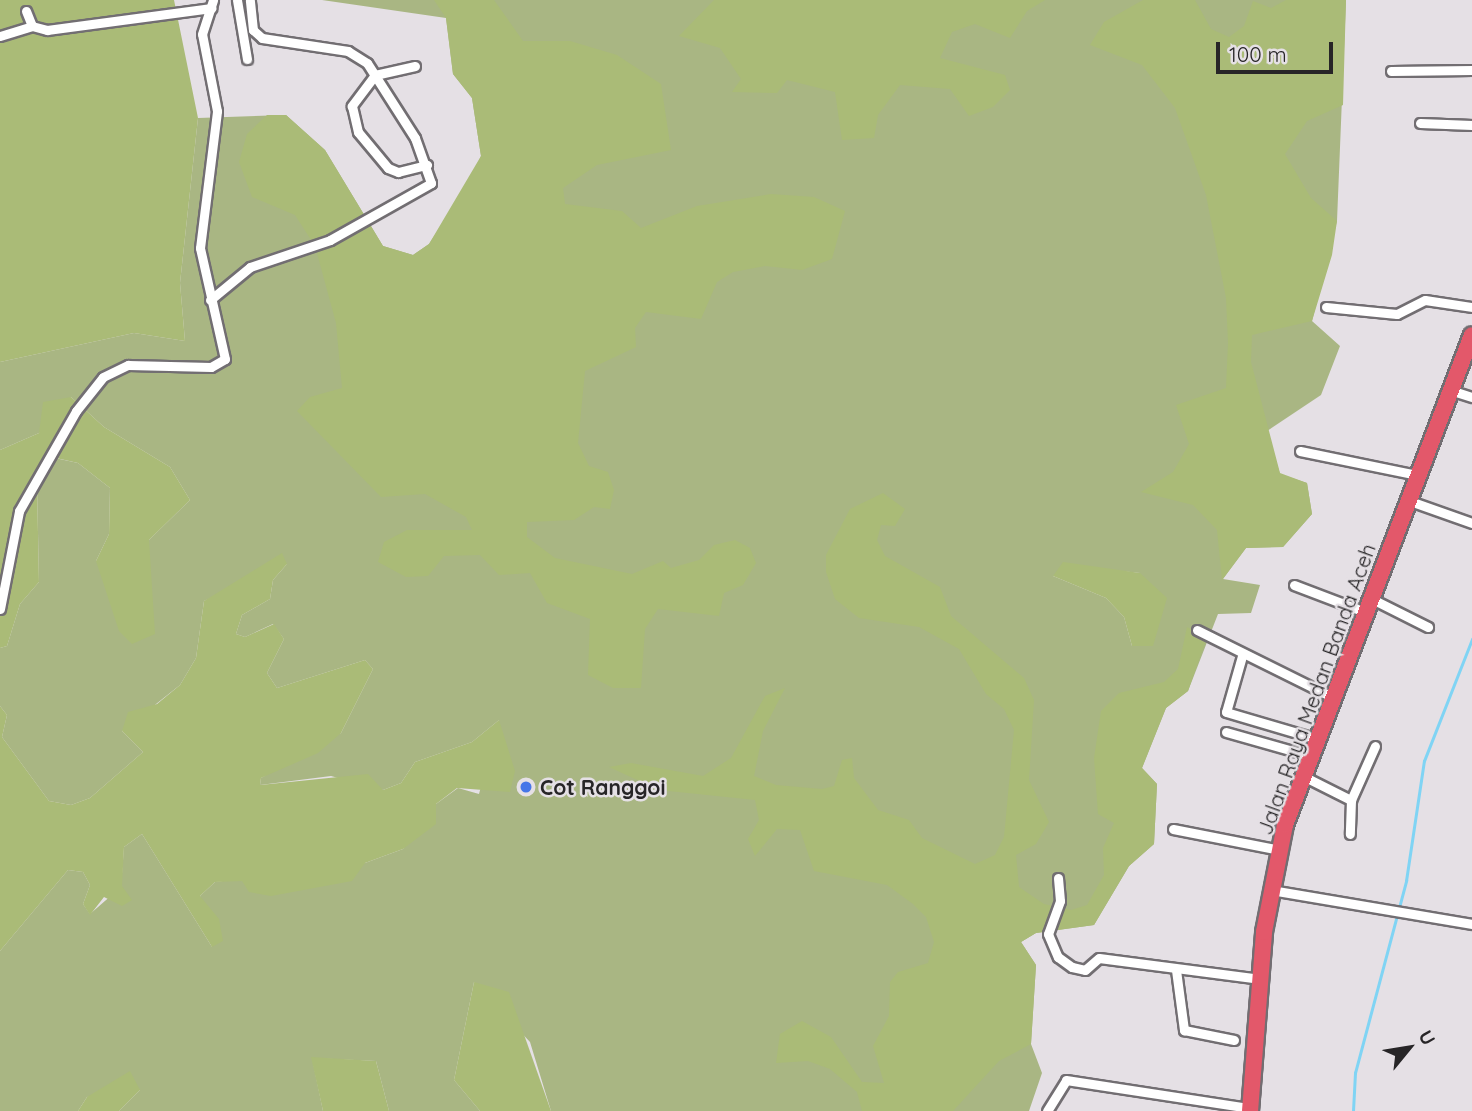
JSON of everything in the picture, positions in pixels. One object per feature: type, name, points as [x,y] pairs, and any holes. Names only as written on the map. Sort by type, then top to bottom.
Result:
[{"type":"highway","name":"Jalan Raya Medan Banda Aceh","points":[[1250,1110],[1271,891],[1280,850],[1303,776],[1417,475],[1453,391],[1472,335]]},
{"type":"street","points":[[237,0],[247,59]]},
{"type":"street","points":[[209,300],[250,267],[331,240],[430,186],[426,165],[375,75],[348,51],[262,38],[253,30],[250,0]]},
{"type":"street","points":[[0,36],[32,26],[213,4],[202,34],[218,111],[200,248],[209,300],[225,353],[221,364],[121,366],[76,411],[19,512],[0,609]]},
{"type":"street","points":[[26,11],[32,26]]},
{"type":"street","points":[[415,66],[375,75],[352,99],[358,132],[388,168],[426,165]]},
{"type":"street","points":[[1391,71],[1472,70]]},
{"type":"street","points":[[1420,123],[1472,124]]},
{"type":"street","points":[[1326,307],[1398,314],[1425,300],[1472,307]]},
{"type":"street","points":[[1453,391],[1472,397]]},
{"type":"street","points":[[1300,451],[1417,475]]},
{"type":"street","points":[[1408,500],[1472,523]]},
{"type":"street","points":[[1294,585],[1368,605],[1428,627]]},
{"type":"street","points":[[1197,631],[1242,656],[1334,698]]},
{"type":"street","points":[[1242,656],[1226,712],[1318,739]]},
{"type":"street","points":[[1226,732],[1311,756]]},
{"type":"street","points":[[1350,834],[1352,800],[1375,746]]},
{"type":"street","points":[[1303,776],[1352,800]]},
{"type":"street","points":[[1173,829],[1280,850]]},
{"type":"street","points":[[1058,878],[1060,901],[1048,934],[1065,963],[1085,970],[1099,958],[1261,979]]},
{"type":"street","points":[[1271,891],[1472,924]]},
{"type":"street","points":[[1176,970],[1184,1030],[1234,1040]]},
{"type":"street","points":[[1046,1111],[1066,1080],[1250,1110]]},
{"type":"green space","points":[[0,0],[174,0],[198,118],[180,283],[185,341],[134,333],[0,362]]},
{"type":"green space","points":[[322,0],[1346,0],[1337,221],[1312,321],[1340,346],[1321,395],[1267,431],[1280,474],[1307,483],[1312,514],[1283,547],[1246,548],[1223,579],[1260,585],[1251,613],[1218,614],[1188,691],[1166,708],[1142,768],[1157,784],[1154,844],[1129,866],[1094,925],[1036,933],[1021,942],[1036,965],[1031,1044],[1042,1073],[1029,1111],[551,1111],[530,1042],[474,982],[454,1080],[480,1111],[389,1111],[376,1061],[312,1058],[323,1111],[119,1111],[140,1090],[87,1097],[78,1111],[0,1111],[0,951],[68,870],[83,872],[90,885],[83,904],[90,914],[121,887],[124,847],[142,834],[212,947],[200,896],[215,882],[365,863],[403,849],[436,804],[458,788],[479,794],[499,720],[472,742],[415,762],[401,783],[383,790],[331,776],[260,785],[261,778],[341,733],[373,669],[365,660],[277,688],[267,673],[284,639],[273,624],[245,637],[236,634],[242,615],[270,599],[273,580],[287,564],[204,601],[196,658],[180,685],[122,731],[143,752],[90,798],[71,805],[49,801],[2,737],[7,715],[0,706],[0,648],[7,646],[20,604],[39,582],[37,483],[55,458],[78,463],[110,488],[109,534],[96,561],[149,540],[190,500],[170,467],[104,427],[71,397],[39,433],[0,450],[0,362],[134,333],[185,341],[180,283],[198,118],[286,115],[325,150],[383,246],[413,255],[429,244],[470,181],[481,156],[472,98],[453,74],[446,18]],"holes":[[[1102,569],[1140,573],[1132,646],[1124,617],[1106,598],[1053,576]]]},
{"type":"green space","points":[[434,0],[494,0],[523,41],[570,41],[617,55],[661,84],[671,150],[597,165],[563,188],[565,204],[622,211],[641,228],[697,206],[771,194],[814,197],[845,211],[832,259],[802,270],[765,266],[733,272],[717,282],[701,319],[646,312],[635,328],[636,347],[585,371],[578,443],[589,466],[608,472],[614,490],[610,509],[594,507],[574,520],[527,522],[527,537],[555,558],[632,574],[663,561],[671,568],[699,560],[714,545],[735,540],[750,548],[756,563],[743,585],[724,593],[719,616],[658,609],[645,629],[641,688],[613,688],[588,675],[590,619],[547,603],[530,573],[499,575],[480,555],[444,556],[428,576],[406,577],[378,562],[384,542],[407,530],[472,530],[466,517],[425,494],[381,497],[297,411],[310,397],[342,388],[336,323],[315,246],[295,215],[252,197],[239,162],[247,134],[267,115],[286,115],[325,150],[383,246],[413,255],[429,244],[481,156],[472,98],[453,74],[446,18]]},
{"type":"green space","points":[[714,0],[1045,0],[1027,11],[1010,38],[975,24],[952,32],[940,58],[1005,75],[1010,90],[993,107],[969,116],[950,89],[900,85],[878,115],[874,138],[842,140],[835,92],[787,80],[777,93],[732,92],[741,79],[720,48],[679,36]]},
{"type":"green space","points":[[1143,0],[1195,0],[1211,29],[1229,37],[1244,26],[1253,1],[1271,8],[1286,0],[1346,0],[1343,105],[1307,121],[1285,154],[1311,198],[1337,221],[1332,255],[1312,321],[1252,335],[1251,362],[1280,473],[1307,483],[1312,514],[1283,547],[1246,548],[1222,580],[1217,530],[1193,505],[1141,492],[1173,472],[1189,444],[1176,405],[1226,388],[1228,343],[1226,298],[1206,195],[1175,108],[1142,65],[1090,45],[1104,22]]},
{"type":"green space","points":[[71,397],[104,427],[170,467],[190,500],[149,540],[155,634],[132,644],[119,631],[96,561],[109,534],[110,488],[78,463],[56,458],[37,483],[39,582],[20,604],[7,646],[0,648],[0,450],[39,433],[43,402]]},
{"type":"green space","points":[[883,493],[905,509],[895,526],[881,525],[877,540],[885,556],[940,587],[951,616],[1024,678],[1034,700],[1029,780],[1049,822],[1036,844],[1016,855],[1019,887],[1044,904],[1071,910],[1087,905],[1104,875],[1103,848],[1114,823],[1098,814],[1094,758],[1101,711],[1119,693],[1164,682],[1178,669],[1187,627],[1207,637],[1188,691],[1166,708],[1142,768],[1157,784],[1154,844],[1129,866],[1094,925],[1036,933],[1021,942],[1036,965],[1031,1044],[999,1061],[953,1111],[862,1111],[857,1092],[830,1069],[808,1061],[776,1063],[780,1034],[802,1021],[831,1037],[862,1082],[884,1083],[873,1046],[889,1016],[890,982],[898,972],[928,963],[934,942],[926,917],[913,904],[887,885],[814,871],[800,830],[777,829],[755,856],[748,839],[759,820],[755,800],[659,790],[609,767],[631,763],[703,776],[731,758],[765,696],[785,688],[763,731],[754,776],[776,785],[822,789],[834,786],[842,760],[852,758],[854,778],[878,810],[909,820],[922,838],[975,864],[995,855],[1004,837],[1014,730],[1004,709],[986,694],[959,649],[919,627],[859,618],[835,599],[826,572],[826,555],[850,509]]},
{"type":"green space","points":[[282,553],[287,564],[273,580],[270,599],[242,615],[236,634],[245,637],[274,624],[284,639],[267,673],[277,688],[365,660],[373,669],[341,733],[318,753],[261,778],[260,785],[368,774],[383,790],[401,783],[415,762],[472,742],[499,720],[515,771],[510,792],[457,788],[436,804],[436,824],[403,849],[365,863],[352,881],[271,896],[249,892],[242,881],[215,882],[200,896],[219,919],[223,941],[212,947],[142,834],[124,847],[122,886],[132,900],[122,906],[104,897],[90,915],[83,904],[90,885],[83,872],[68,870],[0,951],[0,706],[7,715],[2,737],[49,801],[71,805],[90,798],[143,752],[122,731],[128,712],[157,704],[180,685],[196,658],[204,601]]},
{"type":"green space","points":[[1063,562],[1140,573],[1167,598],[1153,646],[1132,646],[1124,617],[1106,598],[1053,576]]},
{"type":"green space","points":[[474,982],[509,992],[551,1111],[480,1111],[454,1080]]},
{"type":"green space","points":[[311,1057],[376,1061],[389,1111],[323,1111]]},
{"type":"green space","points":[[130,1071],[140,1090],[119,1111],[78,1111],[87,1097]]},
{"type":"waterway","points":[[1353,1111],[1355,1073],[1406,881],[1424,761],[1472,639]]},
{"type":"place","name":"Cot Ranggoi","points":[[526,787]]}]
